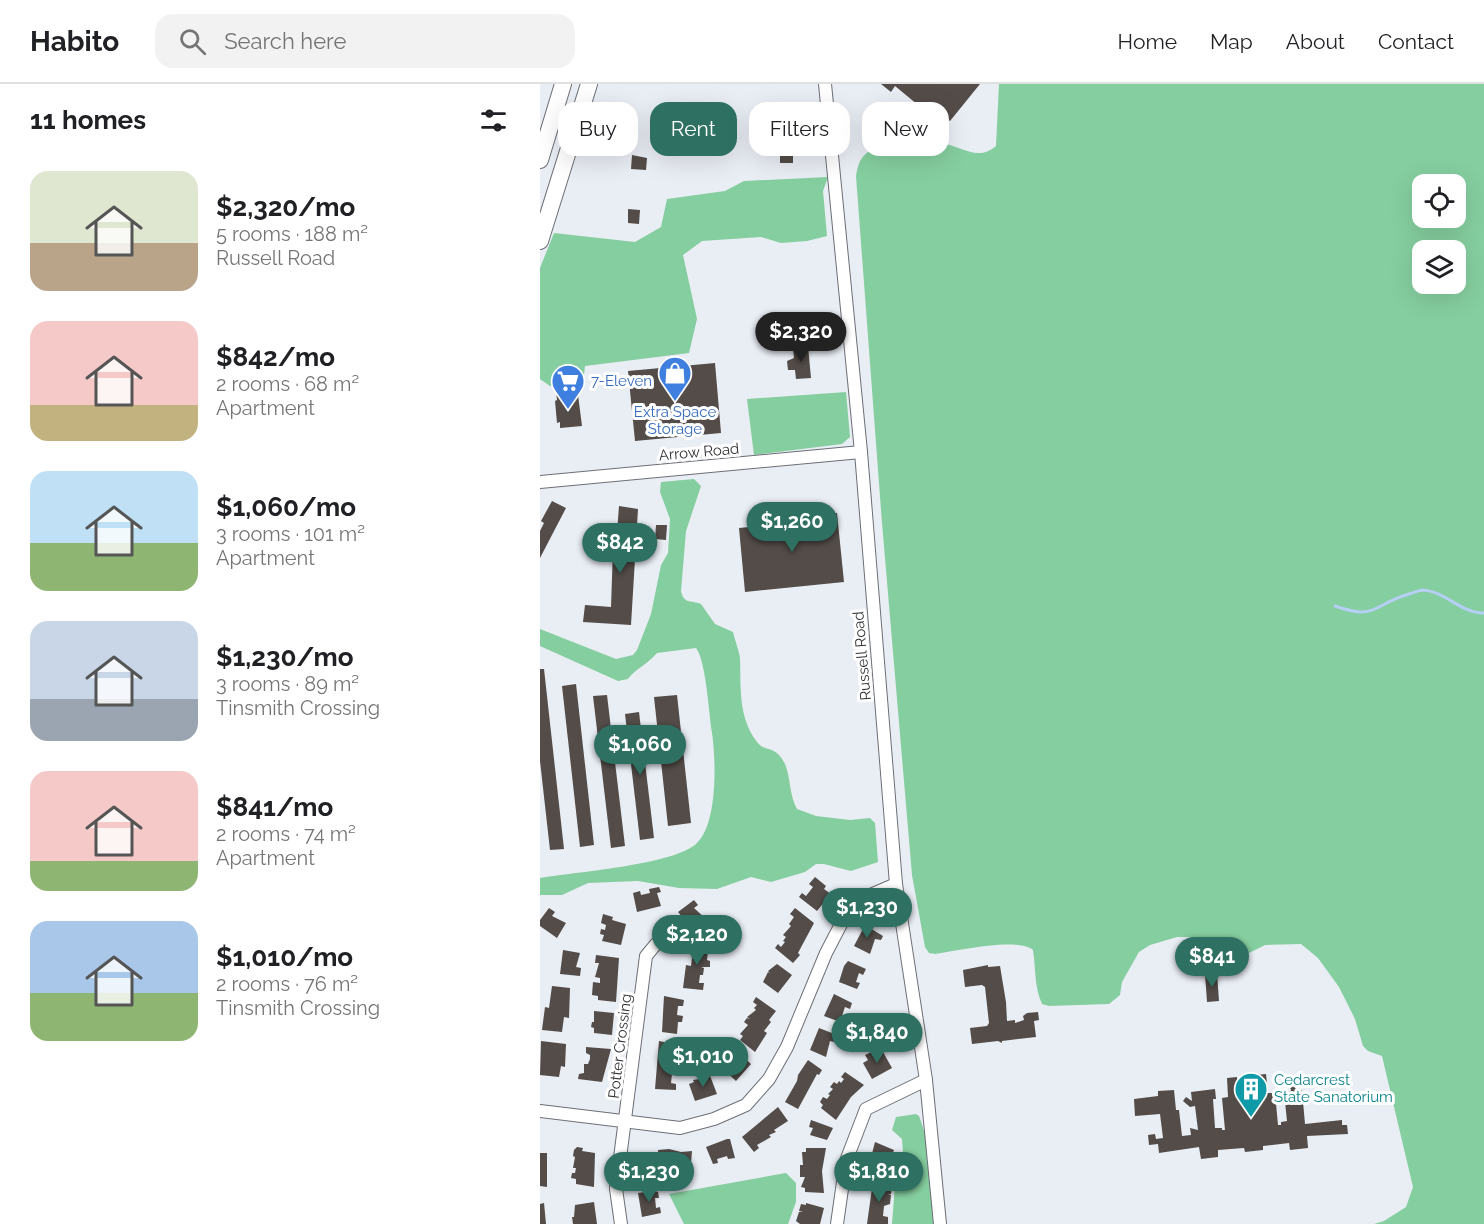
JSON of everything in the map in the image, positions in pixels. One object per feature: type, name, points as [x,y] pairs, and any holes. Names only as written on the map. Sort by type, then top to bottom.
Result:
[{"type":"highway","points":[[542,155],[557,84]]},
{"type":"highway","points":[[542,155],[563,84]]},
{"type":"highway","points":[[540,241],[590,84]]},
{"type":"street","name":"Russell Road","points":[[825,84],[861,452],[896,884],[926,1080],[940,1224]]},
{"type":"street","name":"Arrow Road","points":[[540,482],[861,452]]},
{"type":"street","points":[[540,1111],[680,1128],[714,1119],[746,1105],[769,1079],[787,1047],[826,952],[852,903],[896,884]]},
{"type":"street","name":"Potter Crossing","points":[[621,1224],[616,1189],[646,956],[656,944]]},
{"type":"street","points":[[837,1224],[846,1161],[866,1109],[926,1080]]},
{"type":"green space","points":[[999,84],[1484,84],[1484,1224],[1374,1224],[1384,1221],[1406,1207],[1413,1187],[1382,1056],[1368,1051],[1363,1046],[1355,1019],[1339,987],[1318,958],[1301,944],[1265,945],[1247,954],[1231,956],[1214,953],[1204,943],[1191,937],[1177,937],[1150,945],[1139,952],[1122,982],[1120,995],[1109,1004],[1049,1006],[1042,1004],[1039,997],[1033,950],[1025,946],[1001,945],[935,954],[929,953],[925,947],[912,875],[856,176],[864,156],[949,156],[949,145],[975,153],[989,151],[996,146]]},
{"type":"green space","points":[[828,177],[823,191],[827,236],[807,241],[781,243],[761,237],[702,241],[683,255],[697,319],[689,353],[585,366],[583,383],[550,386],[540,379],[540,268],[554,233],[635,242],[661,227],[667,199],[725,191],[744,181]]},
{"type":"green space","points":[[846,392],[850,437],[842,444],[754,455],[747,399]]},
{"type":"green space","points":[[694,479],[701,486],[686,531],[682,595],[688,601],[701,604],[715,624],[733,632],[740,658],[742,702],[746,723],[757,742],[778,754],[785,764],[797,809],[816,816],[850,820],[870,818],[875,823],[878,862],[851,871],[816,864],[805,872],[771,882],[751,877],[717,889],[679,888],[638,881],[588,883],[562,895],[540,895],[540,878],[645,862],[684,851],[696,844],[703,835],[708,822],[714,792],[713,745],[705,675],[696,648],[657,653],[628,679],[618,681],[540,646],[540,629],[616,659],[633,655],[651,614],[661,565],[668,553],[670,519],[660,492],[661,482]]},
{"type":"green space","points":[[916,1114],[919,1116],[927,1142],[932,1183],[933,1224],[892,1224],[896,1172],[904,1166],[902,1139],[892,1130],[896,1117]]},
{"type":"green space","points":[[786,1173],[796,1183],[796,1202],[788,1224],[684,1224],[669,1194]]},
{"type":"building","points":[[881,84],[980,84],[950,121],[949,102],[914,102],[895,86],[891,92]]},
{"type":"building","points":[[632,156],[647,158],[646,170],[631,169]]},
{"type":"building","points":[[780,156],[793,156],[793,163],[780,163]]},
{"type":"building","points":[[628,209],[640,210],[639,224],[628,223]]},
{"type":"building","points":[[808,346],[811,378],[796,379],[795,370],[788,370],[787,361],[794,358],[793,348]]},
{"type":"building","name":"Extra Space Storage","points":[[715,363],[721,433],[635,441],[628,371]]},
{"type":"building","name":"7-Eleven","points":[[577,387],[582,426],[560,428],[560,422],[557,423],[556,389]]},
{"type":"building","points":[[552,501],[566,508],[540,558],[540,531],[544,523],[541,521]]},
{"type":"building","points":[[619,506],[638,509],[631,625],[583,622],[585,605],[611,607],[613,548],[616,546]]},
{"type":"building","points":[[837,513],[844,582],[745,592],[739,528],[760,526],[759,521]]},
{"type":"building","points":[[656,525],[667,525],[666,540],[655,539]]},
{"type":"building","points":[[540,669],[544,669],[564,849],[550,850],[540,761]]},
{"type":"building","points":[[576,684],[594,845],[580,847],[562,686]]},
{"type":"building","points":[[607,695],[625,846],[611,848],[593,696]]},
{"type":"building","points":[[677,695],[691,823],[668,826],[654,697]]},
{"type":"building","points":[[639,712],[654,838],[640,840],[625,714]]},
{"type":"building","points":[[815,877],[826,886],[824,889],[831,894],[817,911],[799,897],[802,893],[806,896],[813,887],[809,884]]},
{"type":"building","points":[[659,887],[661,892],[657,893],[661,906],[637,912],[633,893],[640,891],[641,895],[650,893],[649,889]]},
{"type":"building","points":[[694,900],[698,905],[694,908],[706,919],[693,930],[678,912]]},
{"type":"building","points":[[549,908],[555,912],[552,916],[566,923],[557,938],[540,926],[540,920]]},
{"type":"building","points":[[795,908],[814,923],[798,953],[800,955],[793,963],[775,948],[778,944],[781,947],[785,942],[783,941],[786,937],[783,935],[791,926],[789,924],[794,917],[790,914]]},
{"type":"building","points":[[603,914],[613,917],[612,920],[626,924],[621,945],[602,941],[604,935],[600,934],[601,929],[605,930],[606,925],[601,923]]},
{"type":"building","points":[[865,925],[883,936],[881,940],[875,939],[870,954],[854,946]]},
{"type":"building","points":[[694,942],[713,945],[712,952],[708,951],[707,960],[710,961],[710,967],[701,967],[704,968],[699,983],[704,983],[703,990],[683,988],[686,965],[691,966]]},
{"type":"building","points":[[563,950],[580,953],[576,967],[581,968],[580,976],[560,974]]},
{"type":"building","points":[[596,955],[619,958],[616,1002],[598,1000],[598,996],[592,995],[593,982],[600,983],[600,978],[595,977],[599,963],[595,963]]},
{"type":"building","points":[[848,961],[866,969],[863,975],[859,973],[856,982],[860,983],[857,989],[839,982]]},
{"type":"building","points":[[777,964],[792,975],[778,993],[763,982],[768,972],[770,973],[768,971]]},
{"type":"building","points":[[988,965],[988,967],[1000,966],[1007,1021],[1015,1020],[1015,1023],[1024,1020],[1023,1016],[1027,1013],[1038,1012],[1039,1020],[1034,1021],[1036,1037],[1002,1041],[1002,1043],[998,1041],[972,1044],[970,1028],[987,1026],[989,1023],[985,987],[982,985],[965,987],[963,970]]},
{"type":"building","points":[[1217,973],[1219,1001],[1207,1002],[1205,974]]},
{"type":"building","points":[[552,986],[570,988],[569,1018],[564,1017],[562,1032],[542,1030],[545,1007],[549,1008]]},
{"type":"building","points":[[834,994],[852,1003],[850,1009],[845,1007],[840,1022],[824,1016]]},
{"type":"building","points":[[664,996],[684,1000],[683,1006],[678,1006],[677,1015],[683,1016],[682,1022],[678,1022],[677,1034],[662,1032]]},
{"type":"building","points":[[756,997],[776,1011],[769,1020],[771,1022],[764,1031],[767,1033],[755,1052],[740,1040],[743,1036],[740,1034],[748,1025],[744,1022],[747,1018],[750,1019],[747,1017],[756,1010],[754,1008],[757,1005],[753,1002]]},
{"type":"building","points":[[594,1011],[614,1013],[612,1035],[594,1033],[594,1028],[591,1027],[594,1022]]},
{"type":"building","points":[[819,1028],[837,1035],[834,1042],[830,1041],[826,1057],[810,1050]]},
{"type":"building","points":[[541,1041],[566,1044],[565,1067],[561,1066],[559,1077],[540,1075]]},
{"type":"building","points":[[659,1041],[678,1045],[677,1054],[673,1053],[672,1060],[677,1061],[677,1067],[673,1068],[678,1068],[677,1075],[672,1074],[671,1083],[676,1084],[676,1090],[655,1089]]},
{"type":"building","points":[[586,1047],[611,1049],[602,1082],[578,1079],[579,1074],[584,1073],[584,1064],[588,1064],[590,1059],[590,1055],[586,1053]]},
{"type":"building","points":[[736,1050],[751,1064],[736,1081],[722,1068],[727,1058],[730,1060]]},
{"type":"building","points":[[876,1050],[878,1054],[883,1052],[892,1068],[872,1079],[863,1063],[868,1060],[865,1055]]},
{"type":"building","points":[[808,1060],[822,1070],[819,1075],[817,1074],[798,1109],[785,1102]]},
{"type":"building","points":[[845,1072],[864,1085],[851,1097],[836,1120],[821,1108],[823,1105],[820,1102],[823,1097],[827,1099],[830,1095],[828,1094],[833,1089],[830,1087],[834,1082],[841,1083],[844,1079],[841,1077]]},
{"type":"building","points":[[709,1073],[717,1094],[695,1101],[689,1084],[694,1082],[693,1080],[705,1078],[704,1075]]},
{"type":"building","name":"Cedarcrest State Sanatorium","points":[[1266,1074],[1268,1093],[1275,1093],[1278,1125],[1287,1121],[1284,1092],[1291,1091],[1290,1086],[1295,1080],[1299,1083],[1295,1091],[1302,1090],[1305,1124],[1342,1120],[1342,1125],[1347,1125],[1348,1134],[1307,1136],[1308,1148],[1290,1150],[1289,1143],[1263,1146],[1263,1150],[1245,1152],[1244,1148],[1218,1150],[1218,1157],[1201,1159],[1199,1147],[1159,1153],[1158,1144],[1149,1145],[1148,1135],[1155,1134],[1156,1139],[1163,1138],[1160,1114],[1135,1116],[1134,1099],[1158,1096],[1158,1091],[1174,1090],[1182,1136],[1191,1135],[1190,1128],[1198,1130],[1195,1106],[1190,1107],[1183,1101],[1186,1097],[1192,1101],[1191,1092],[1215,1089],[1216,1099],[1213,1099],[1215,1128],[1225,1130],[1222,1098],[1228,1097],[1227,1078],[1237,1077],[1237,1087],[1257,1085],[1256,1075]]},
{"type":"building","points":[[778,1107],[788,1121],[774,1130],[776,1132],[769,1135],[771,1137],[757,1145],[759,1148],[754,1152],[742,1137]]},
{"type":"building","points":[[811,1120],[833,1128],[827,1140],[810,1135],[813,1128],[809,1127]]},
{"type":"building","points":[[730,1139],[735,1158],[728,1159],[727,1156],[717,1159],[718,1163],[713,1164],[706,1147]]},
{"type":"building","points":[[875,1142],[894,1150],[891,1159],[888,1157],[891,1160],[888,1168],[884,1170],[869,1165]]},
{"type":"building","points":[[577,1147],[583,1148],[582,1151],[595,1153],[594,1187],[576,1184],[576,1179],[571,1178],[576,1168],[573,1168],[575,1157],[573,1156]]},
{"type":"building","points":[[806,1148],[826,1148],[822,1171],[824,1193],[805,1192],[805,1188],[801,1187],[805,1177],[800,1177],[800,1165],[803,1165],[802,1152],[806,1152]]},
{"type":"building","points":[[669,1149],[681,1152],[692,1151],[690,1176],[682,1176],[681,1170],[659,1169],[658,1150]]},
{"type":"building","points":[[540,1153],[547,1153],[547,1187],[540,1186]]},
{"type":"building","points":[[873,1181],[889,1182],[888,1184],[892,1185],[891,1194],[888,1195],[891,1195],[890,1204],[884,1206],[883,1216],[888,1217],[888,1224],[867,1224]]},
{"type":"building","points":[[658,1192],[659,1198],[655,1198],[656,1208],[660,1207],[661,1213],[642,1217],[638,1193]]},
{"type":"building","points":[[594,1202],[597,1224],[573,1224],[575,1205]]},
{"type":"building","points":[[544,1203],[546,1224],[540,1224],[540,1204]]},
{"type":"building","points":[[806,1203],[824,1208],[820,1224],[800,1224],[796,1221],[799,1212],[803,1212],[799,1211],[801,1204],[806,1205]]},
{"type":"waterway","points":[[1335,606],[1359,612],[1367,611],[1423,590],[1439,594],[1468,610],[1484,613]]},
{"type":"place","name":"Extra Space Storage","points":[[675,402]]},
{"type":"place","name":"7-Eleven","points":[[568,410]]},
{"type":"place","name":"Cedarcrest State Sanatorium","points":[[1251,1118]]}]
